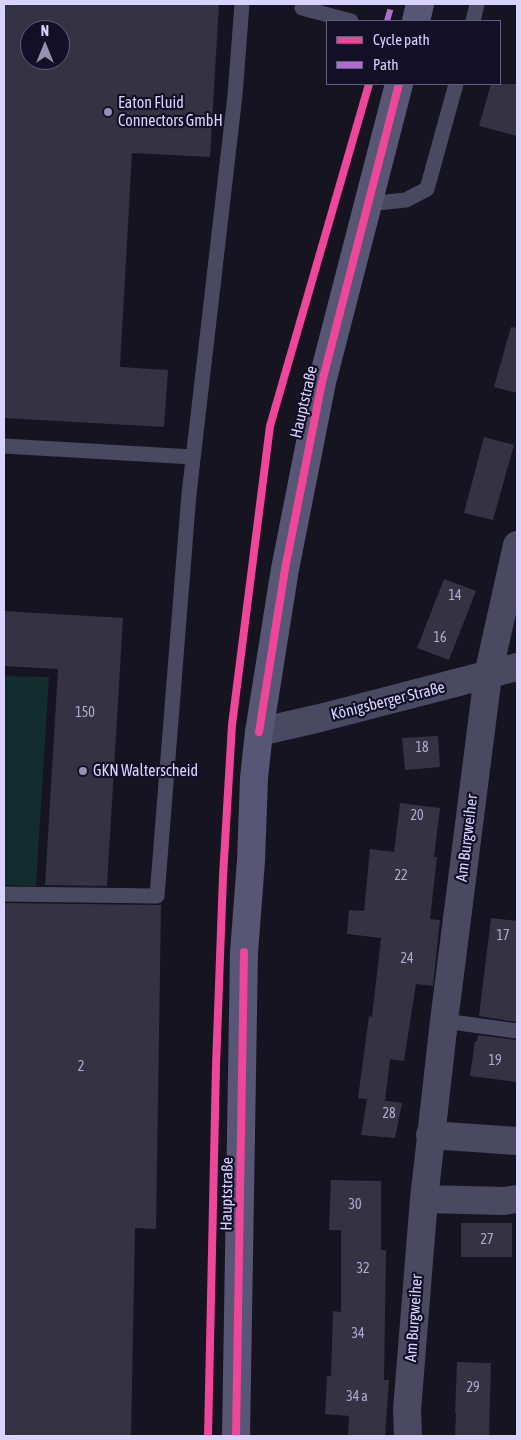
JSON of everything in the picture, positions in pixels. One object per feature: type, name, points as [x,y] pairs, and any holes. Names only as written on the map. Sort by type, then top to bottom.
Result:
[{"type":"main road","points":[[416,20],[420,4]]},
{"type":"main road","name":"Hauptstraße","points":[[236,1436],[244,952],[251,861],[254,778],[259,732],[284,569],[309,440],[322,382],[399,85]]},
{"type":"street","name":"Am Burgweiher","points":[[408,1436],[407,1410],[430,1135],[488,675],[517,545]]},
{"type":"street","name":"Königsberger Straße","points":[[259,732],[320,718],[517,666]]},
{"type":"street","points":[[430,1135],[517,1141]]},
{"type":"street","points":[[424,1199],[504,1201],[517,1199]]},
{"type":"lane","points":[[4,894],[157,896],[189,494],[235,95],[242,4]]},
{"type":"lane","points":[[473,20],[477,4]]},
{"type":"lane","points":[[302,8],[347,20]]},
{"type":"lane","points":[[368,204],[406,200],[427,189],[456,85]]},
{"type":"lane","points":[[4,446],[193,457]]},
{"type":"lane","points":[[444,1021],[517,1031]]},
{"type":"green space","points":[[4,676],[49,677],[36,886],[4,885]]},
{"type":"building","points":[[4,4],[219,4],[210,157],[132,153],[120,367],[168,370],[164,427],[4,418]]},
{"type":"building","points":[[517,84],[517,136],[479,126],[491,85]]},
{"type":"building","points":[[511,327],[517,328],[517,393],[494,387]]},
{"type":"building","points":[[484,437],[514,445],[493,520],[464,513]]},
{"type":"building","points":[[444,579],[476,591],[449,660],[417,648]]},
{"type":"building","name":"GKN Walterscheid","points":[[4,611],[123,618],[107,886],[45,885],[58,669],[4,666]]},
{"type":"building","points":[[438,736],[440,767],[405,770],[402,738]]},
{"type":"building","points":[[400,803],[440,808],[434,857],[437,857],[430,919],[440,920],[433,986],[416,984],[404,1061],[390,1059],[385,1101],[402,1103],[395,1138],[361,1135],[367,1099],[358,1098],[369,1016],[372,1017],[381,938],[347,934],[349,910],[364,911],[370,849],[394,852]]},
{"type":"building","points":[[4,903],[161,905],[156,1229],[135,1228],[131,1436],[4,1436]]},
{"type":"building","points":[[491,918],[517,921],[517,1022],[479,1016]]},
{"type":"building","points":[[478,1035],[517,1040],[517,1082],[470,1076],[475,1041],[477,1041]]},
{"type":"building","points":[[331,1180],[381,1181],[381,1250],[386,1250],[384,1380],[389,1380],[385,1436],[348,1436],[349,1416],[325,1414],[327,1376],[331,1376],[333,1311],[341,1312],[341,1230],[329,1230]]},
{"type":"building","points":[[461,1223],[512,1223],[512,1257],[461,1257]]},
{"type":"building","points":[[457,1362],[491,1363],[489,1436],[455,1436]]},
{"type":"marked path","points":[[387,20],[392,4]]},
{"type":"cycle path","points":[[208,1436],[216,1066],[223,876],[232,725],[270,426],[369,85]]},
{"type":"cycle path","points":[[259,732],[285,569],[322,382],[399,85]]},
{"type":"cycle path","points":[[236,1436],[244,952]]},
{"type":"place","name":"Eaton Fluid Connectors GmbH","points":[[108,112]]},
{"type":"place","name":"GKN Walterscheid","points":[[83,771]]}]
